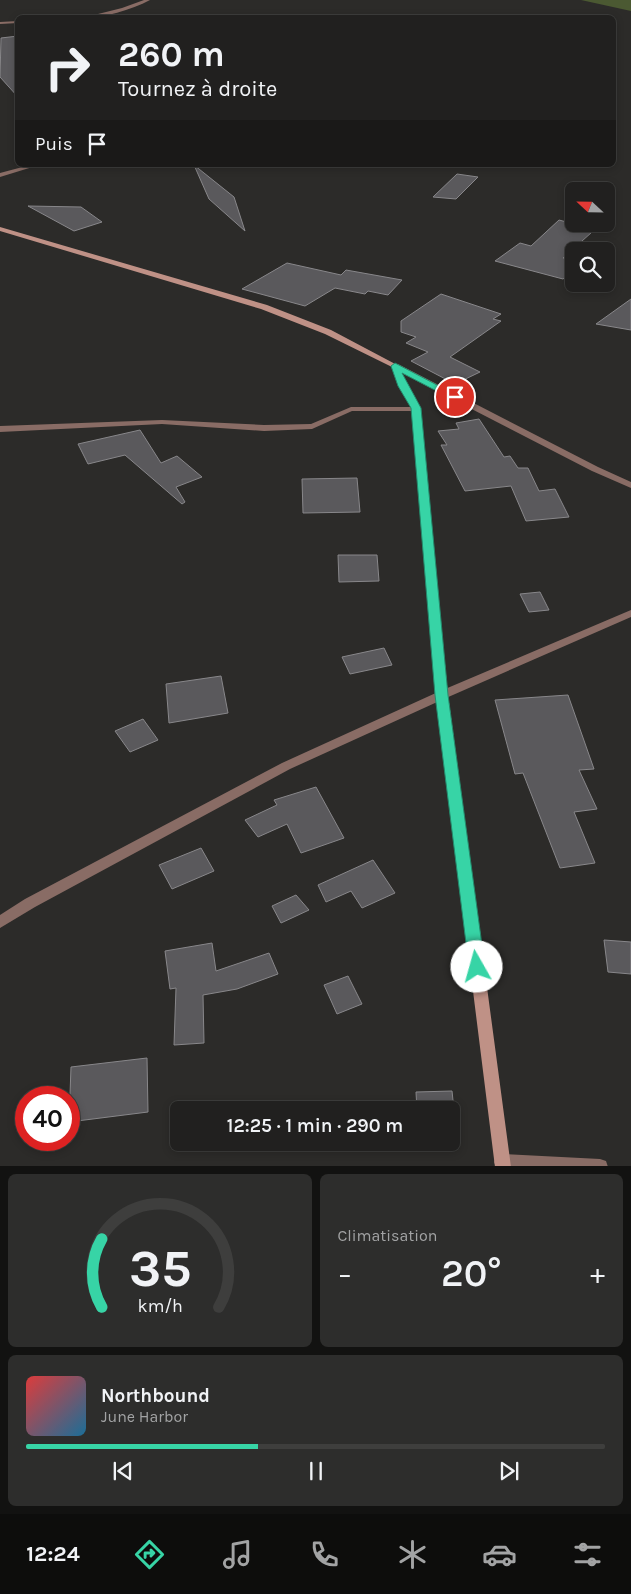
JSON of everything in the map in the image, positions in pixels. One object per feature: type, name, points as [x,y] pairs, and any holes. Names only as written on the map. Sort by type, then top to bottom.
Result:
[{"type":"street","points":[[97,15],[123,9],[148,0]]},
{"type":"street","points":[[0,24],[15,22]]},
{"type":"street","points":[[0,175],[29,167]]},
{"type":"street","points":[[0,229],[264,307],[328,332],[631,485]]},
{"type":"street","points":[[395,366],[403,386],[416,408],[442,695],[502,1164],[600,1166]]},
{"type":"street","points":[[0,428],[162,422],[264,428],[312,426],[351,409],[416,408]]},
{"type":"street","points":[[0,922],[30,903],[286,766],[442,695],[631,613]]},
{"type":"green space","points":[[581,0],[631,0],[631,11]]},
{"type":"building","points":[[15,36],[15,94],[0,77],[1,38]]},
{"type":"building","points":[[195,167],[234,197],[245,231],[209,199]]},
{"type":"building","points":[[457,174],[478,177],[456,199],[433,197]]},
{"type":"building","points":[[28,206],[81,207],[102,222],[74,231]]},
{"type":"building","points":[[559,220],[565,222],[565,232],[592,232],[581,242],[565,242],[565,256],[563,258],[565,258],[565,278],[563,279],[495,261],[520,243],[531,246]]},
{"type":"building","points":[[287,263],[341,275],[346,270],[402,280],[388,295],[368,291],[365,294],[335,288],[305,306],[242,289]]},
{"type":"building","points":[[441,294],[501,314],[493,319],[501,321],[450,357],[480,372],[455,384],[411,361],[428,352],[406,343],[416,337],[401,332],[401,321]]},
{"type":"building","points":[[631,299],[631,330],[596,324]]},
{"type":"building","points":[[479,419],[504,457],[510,456],[518,468],[528,468],[539,491],[555,489],[569,517],[526,521],[511,486],[465,491],[441,445],[447,445],[438,431],[459,429],[456,423]]},
{"type":"building","points":[[140,430],[161,463],[177,456],[202,477],[176,487],[185,502],[182,504],[125,455],[88,464],[78,444]]},
{"type":"building","points":[[357,478],[360,512],[303,513],[302,479]]},
{"type":"building","points":[[338,555],[377,555],[379,581],[339,582]]},
{"type":"building","points":[[540,592],[549,610],[529,612],[520,594]]},
{"type":"building","points":[[384,648],[392,665],[350,674],[342,657]]},
{"type":"building","points":[[221,676],[228,713],[169,723],[166,684]]},
{"type":"building","points":[[568,695],[594,769],[579,770],[597,809],[574,812],[595,863],[560,868],[523,773],[515,774],[495,700]]},
{"type":"building","points":[[143,719],[158,740],[130,752],[115,731]]},
{"type":"building","points":[[316,787],[344,838],[301,853],[287,824],[258,837],[245,820],[277,805],[274,800]]},
{"type":"building","points":[[201,848],[214,871],[172,889],[159,865]]},
{"type":"building","points":[[373,860],[395,893],[362,908],[351,891],[326,902],[318,885]]},
{"type":"building","points":[[296,895],[309,910],[281,923],[272,906]]},
{"type":"building","points":[[604,940],[631,942],[631,974],[608,972]]},
{"type":"building","points":[[212,943],[216,971],[269,953],[278,974],[237,989],[203,995],[204,1043],[174,1045],[176,988],[170,989],[165,951]]},
{"type":"building","points":[[348,976],[362,1004],[337,1014],[324,985]]},
{"type":"building","points":[[147,1058],[148,1112],[80,1121],[80,1086],[70,1086],[71,1067]]},
{"type":"building","points":[[452,1091],[453,1101],[416,1101],[416,1092]]},
{"type":"route","points":[[455,397],[395,366],[403,386],[416,408],[442,695],[477,967]]}]
